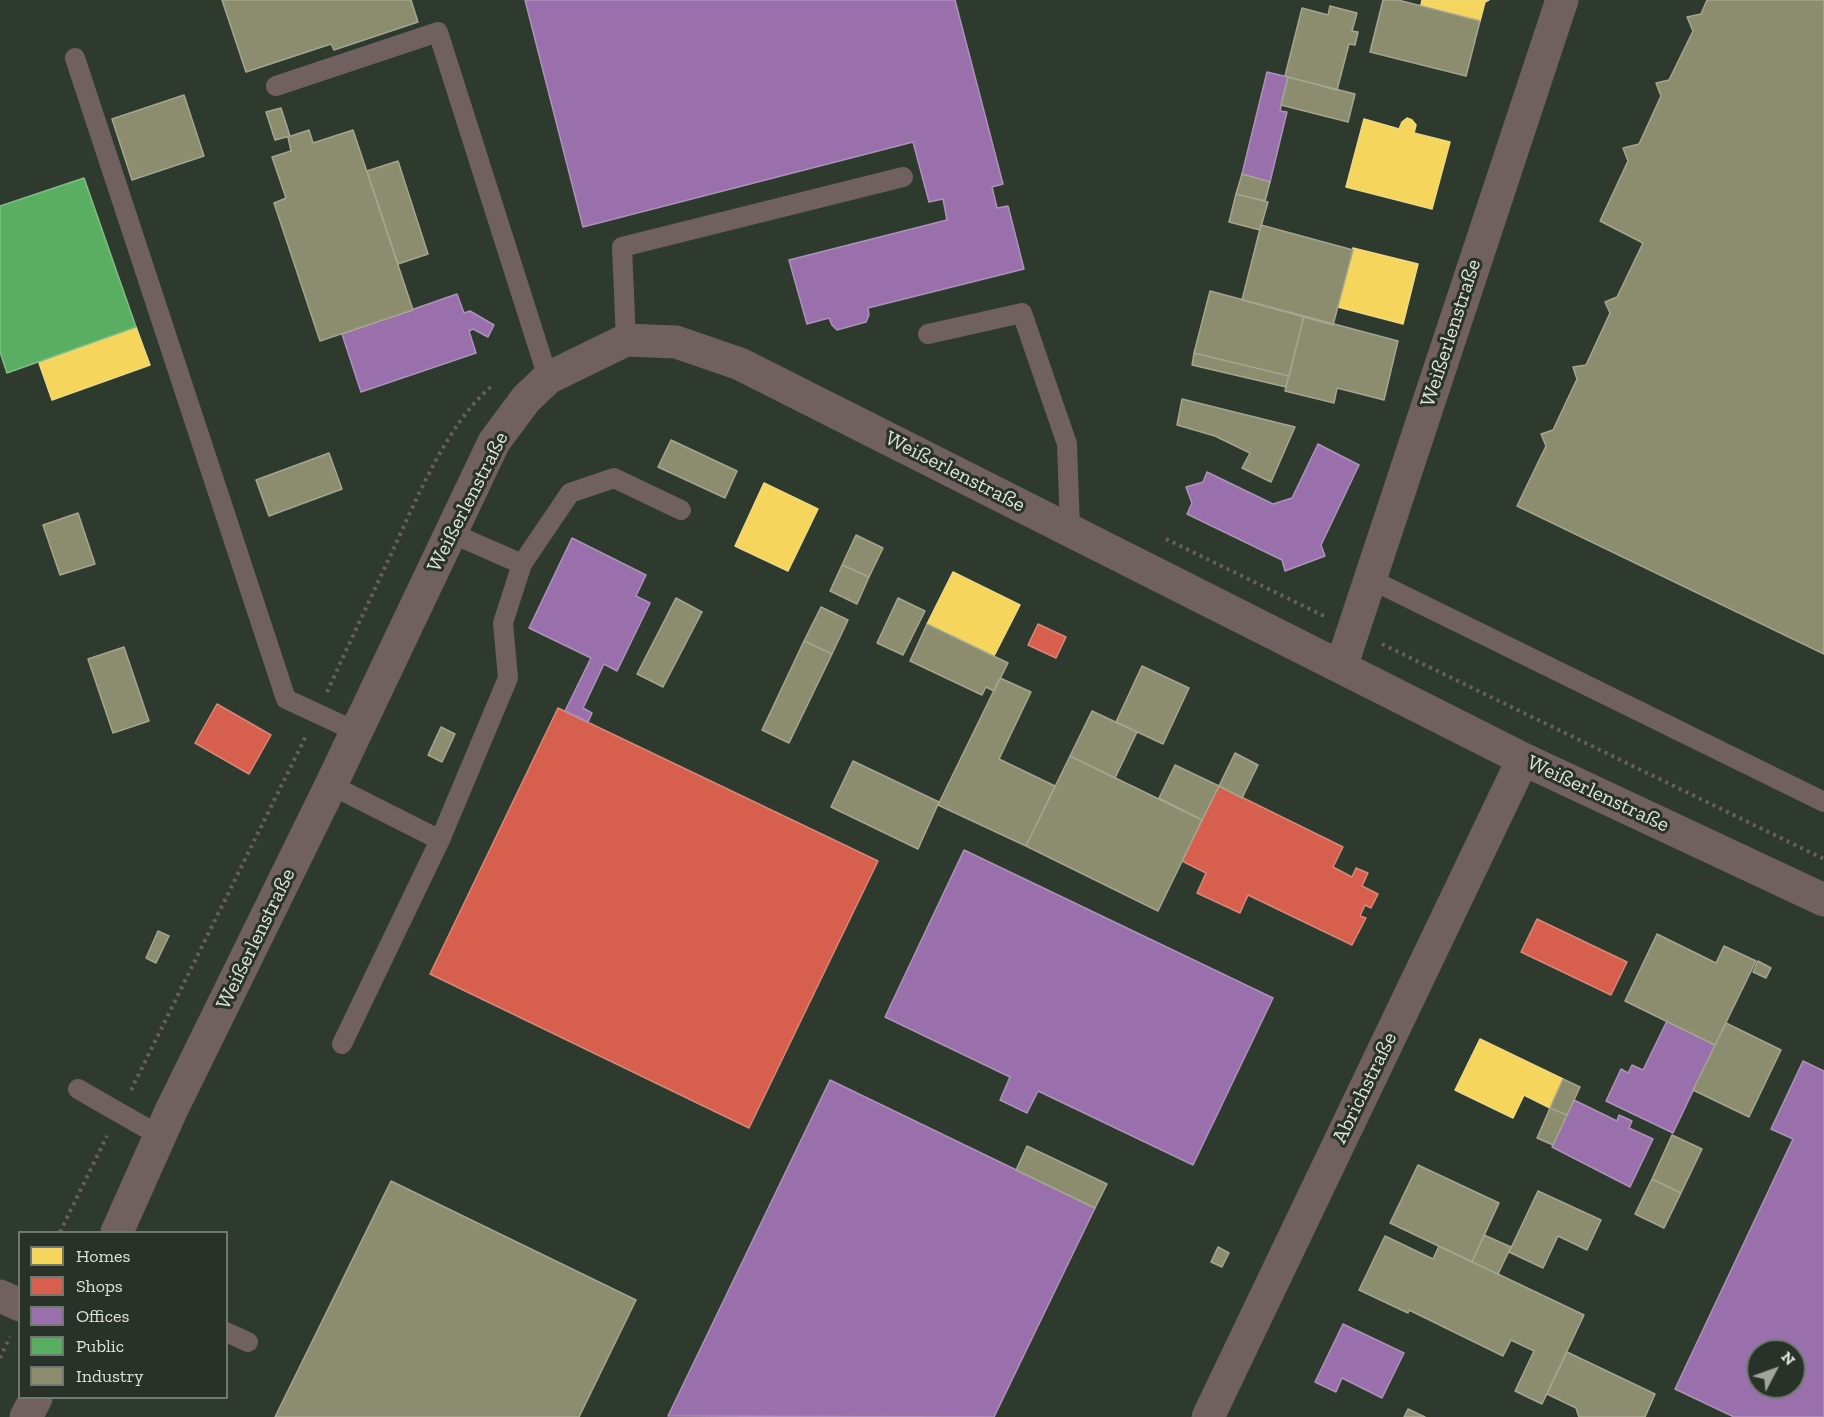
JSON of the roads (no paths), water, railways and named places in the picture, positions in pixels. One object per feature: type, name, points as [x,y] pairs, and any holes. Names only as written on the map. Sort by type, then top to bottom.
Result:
[{"type":"street","name":"Weißerlenstraße","points":[[1341,667],[1562,0]]},
{"type":"street","name":"Weißerlenstraße","points":[[118,1231],[160,1136],[331,785],[494,442],[526,399],[548,378],[626,340],[676,342],[740,364],[1523,759],[1824,900]]},
{"type":"street","name":"Abrichstraße","points":[[1208,1417],[1523,759]]},
{"type":"street","points":[[0,1296],[18,1304]]},
{"type":"street","points":[[26,1417],[35,1399]]},
{"type":"lane","points":[[276,86],[438,32],[548,378]]},
{"type":"lane","points":[[75,58],[286,699],[355,732]]},
{"type":"lane","points":[[626,340],[622,247],[903,177]]},
{"type":"lane","points":[[928,334],[1022,313],[1067,444],[1070,530]]},
{"type":"lane","points":[[342,1044],[440,840],[508,678],[503,623],[522,564],[570,493],[614,478],[681,510]]},
{"type":"lane","points":[[451,533],[522,564]]},
{"type":"lane","points":[[1370,579],[1824,802]]},
{"type":"lane","points":[[331,785],[440,840]]},
{"type":"lane","points":[[78,1089],[160,1136]]},
{"type":"lane","points":[[228,1333],[248,1342]]}]
